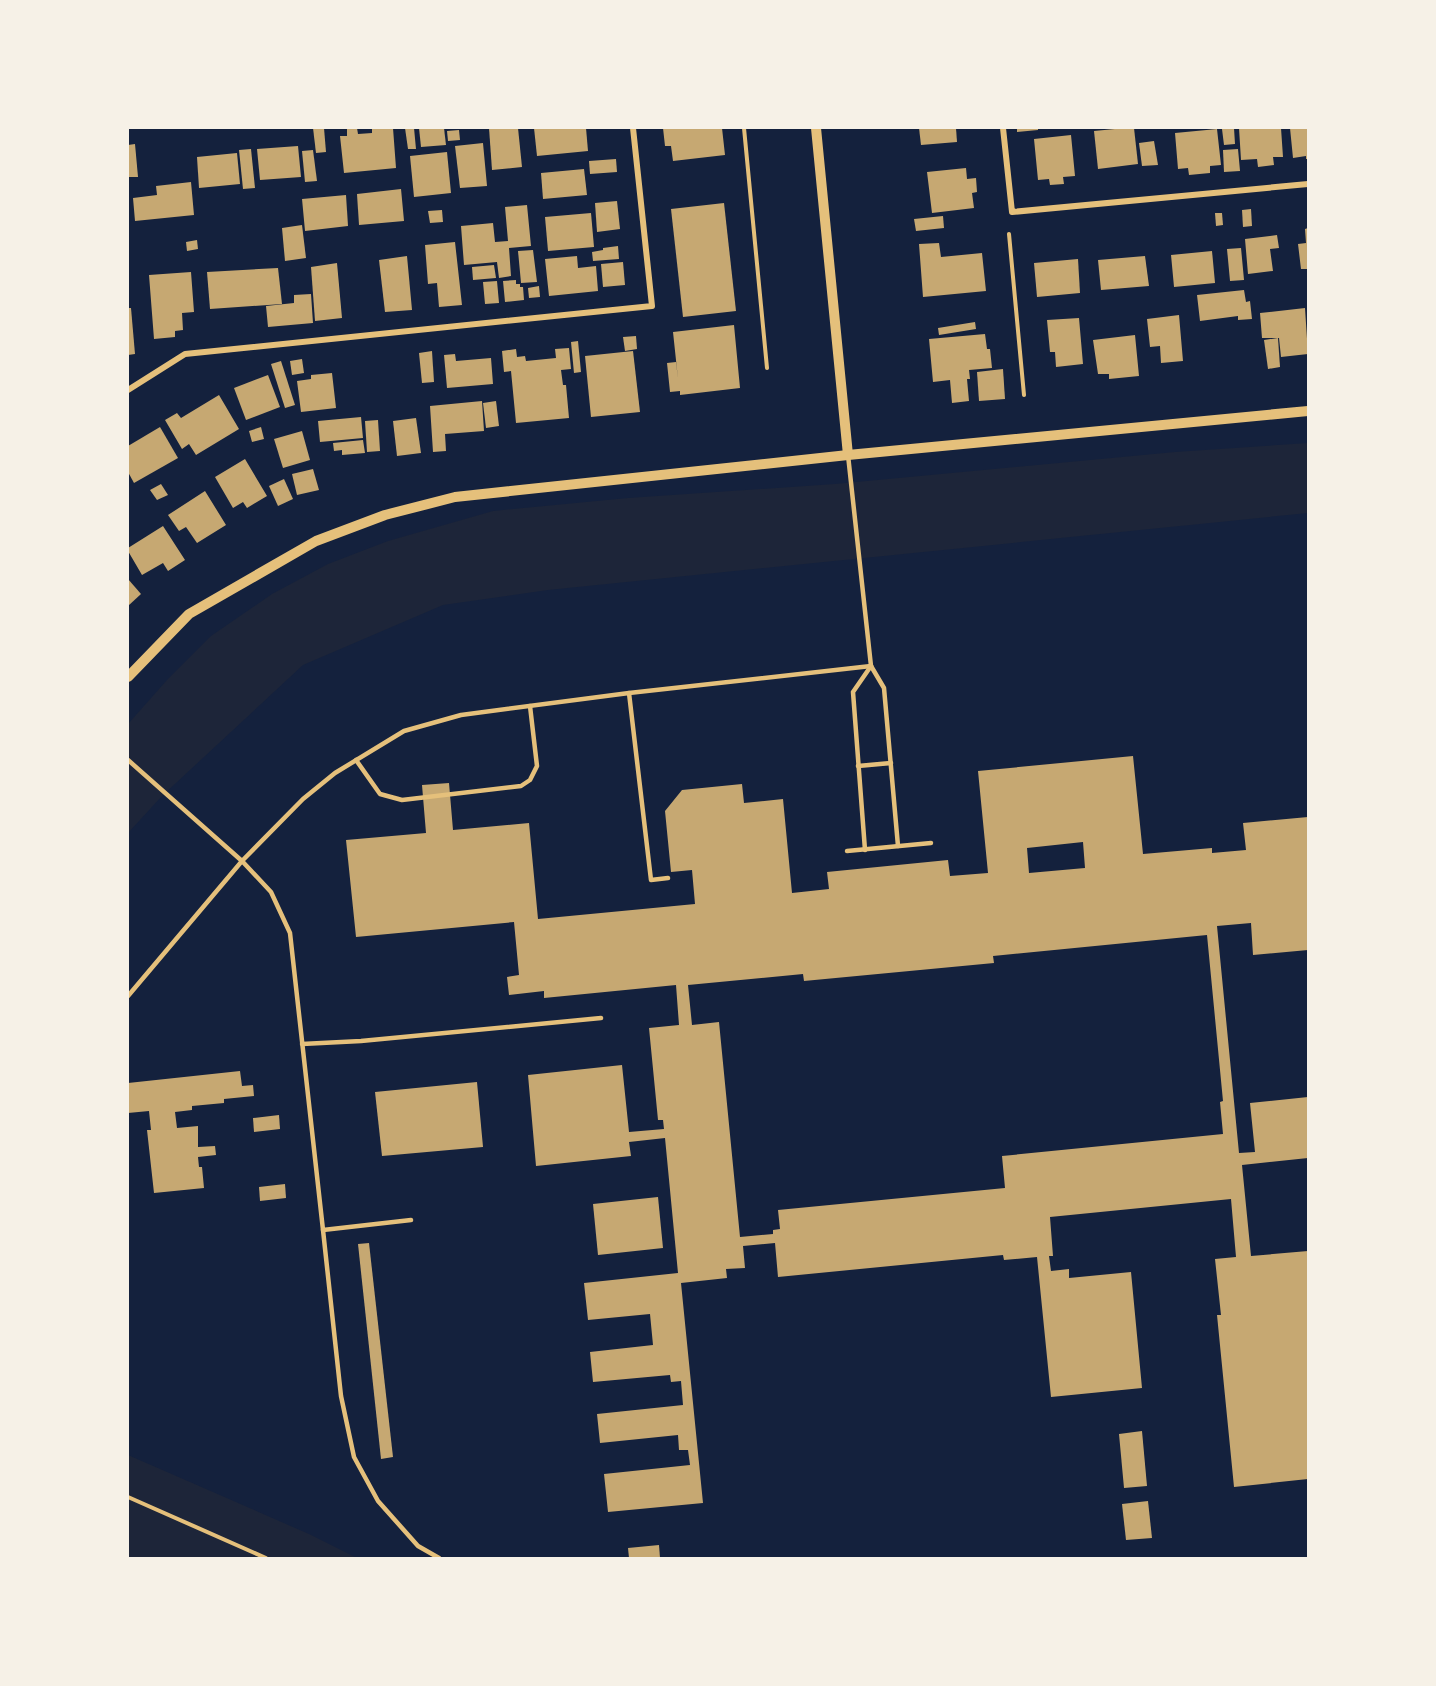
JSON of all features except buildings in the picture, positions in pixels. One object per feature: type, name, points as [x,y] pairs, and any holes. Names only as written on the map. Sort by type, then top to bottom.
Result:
[{"type":"street","points":[[128,390],[185,354],[652,306],[633,128]]},
{"type":"street","points":[[816,128],[848,456]]},
{"type":"street","points":[[1003,128],[1012,212],[1308,184]]},
{"type":"street","points":[[128,677],[189,614],[316,541],[385,515],[455,497],[1308,411]]},
{"type":"lane","points":[[848,456],[871,666],[884,688],[898,846]]},
{"type":"lane","points":[[128,996],[242,861],[303,799],[335,773],[404,731],[461,715],[629,693],[871,666]]},
{"type":"lane","points":[[865,849],[853,692],[871,666]]},
{"type":"lane","points":[[629,693],[651,880],[668,878]]},
{"type":"lane","points":[[356,760],[380,794],[402,800],[522,786],[530,780],[537,766],[530,706]]},
{"type":"lane","points":[[128,760],[242,861],[271,892],[290,933],[341,1396],[354,1457],[378,1501],[418,1546],[439,1558]]},
{"type":"lane","points":[[858,766],[891,763]]},
{"type":"lane","points":[[847,851],[932,843]]},
{"type":"lane","points":[[302,1044],[361,1041],[601,1018]]},
{"type":"lane","points":[[323,1230],[411,1220]]},
{"type":"path","points":[[744,128],[767,368]]},
{"type":"path","points":[[1009,234],[1024,395]]},
{"type":"path","points":[[128,1497],[266,1558]]},
{"type":"shaded area","points":[[1308,443],[1308,513],[548,590],[443,605],[303,665],[162,796],[128,833],[128,724],[167,680],[211,636],[272,594],[328,564],[388,541],[493,511],[628,498],[835,484],[1175,452]]},
{"type":"shaded area","points":[[128,1455],[309,1534],[357,1558],[128,1558]]}]
